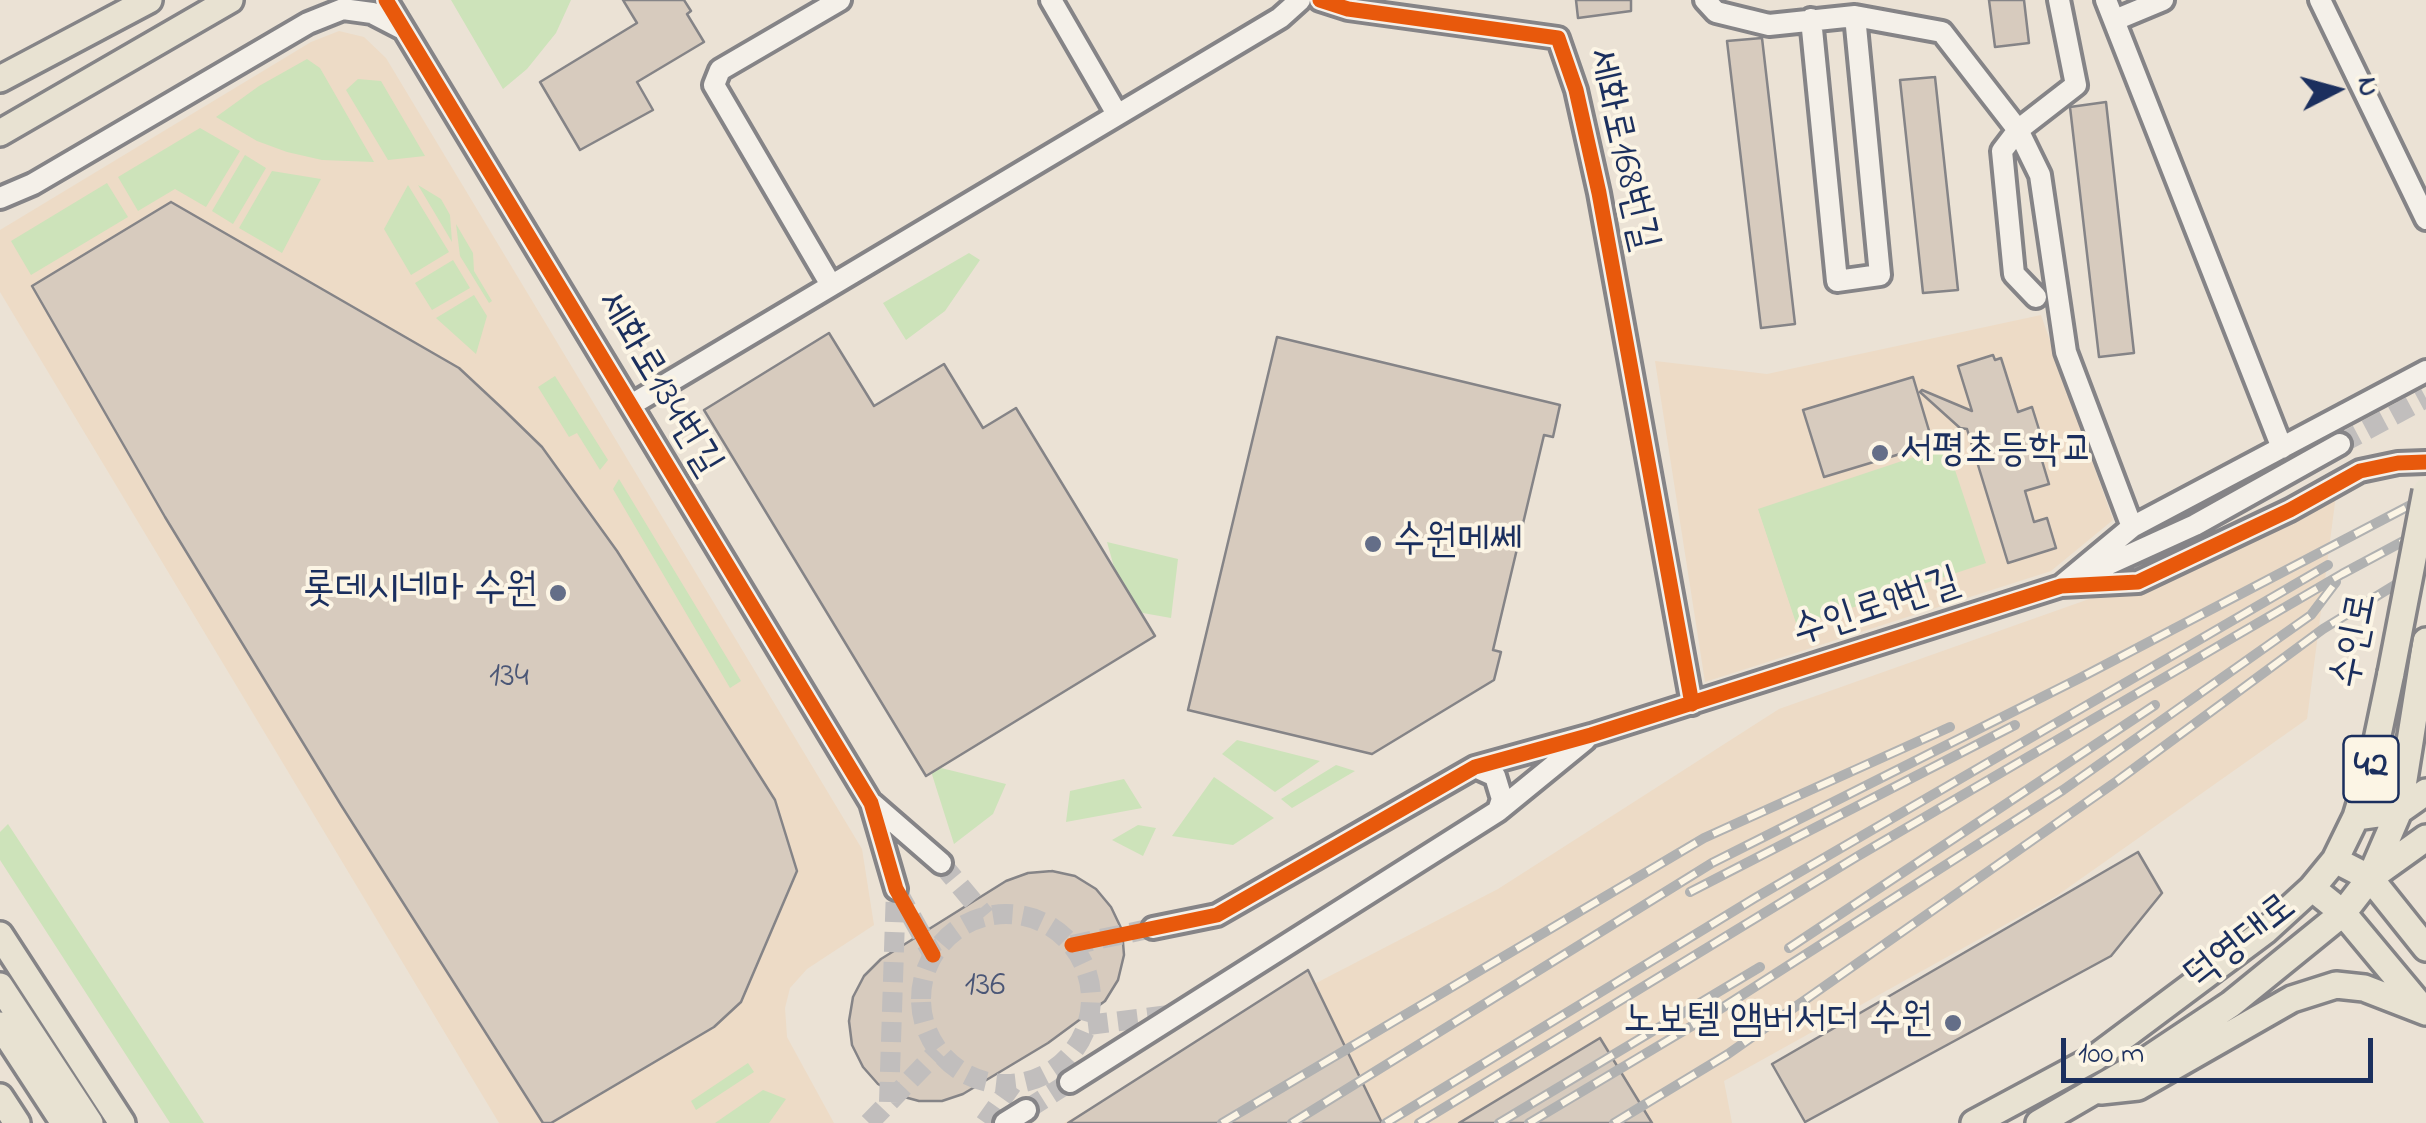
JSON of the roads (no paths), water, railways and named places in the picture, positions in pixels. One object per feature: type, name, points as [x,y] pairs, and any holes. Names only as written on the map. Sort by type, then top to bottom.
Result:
[{"type":"main road","points":[[0,80],[149,0]]},
{"type":"main road","points":[[0,133],[230,0]]},
{"type":"main road","name":"수인로","points":[[2335,860],[2356,817],[2372,764],[2426,491]]},
{"type":"main road","name":"수인로","points":[[2370,878],[2398,811],[2426,646]]},
{"type":"main road","points":[[2356,817],[2398,811],[2426,792]]},
{"type":"main road","name":"덕영대로","points":[[2039,1123],[2231,1004],[2343,912],[2370,878],[2426,838]]},
{"type":"main road","points":[[2335,860],[2370,878],[2426,948]]},
{"type":"main road","name":"덕영대로","points":[[1974,1123],[2094,1058],[2264,931],[2312,888],[2335,860]]},
{"type":"main road","points":[[2312,888],[2343,912],[2426,1012]]},
{"type":"main road","points":[[3,940],[122,1123]]},
{"type":"main road","points":[[2092,1092],[2138,1086],[2292,999],[2336,985],[2364,988],[2426,1012]]},
{"type":"main road","points":[[0,986],[90,1123]]},
{"type":"main road","points":[[0,1025],[64,1123]]},
{"type":"main road","points":[[0,1097],[17,1123]]},
{"type":"street","name":"세화로134번길","points":[[386,0],[872,803]]},
{"type":"street","points":[[831,286],[714,85],[720,70],[840,0]]},
{"type":"street","points":[[1051,0],[1117,114]]},
{"type":"street","points":[[631,405],[1280,18],[1300,0]]},
{"type":"street","name":"세화로168번길","points":[[1320,0],[1348,9],[1558,38],[1576,90],[1628,338],[1692,704]]},
{"type":"street","points":[[1705,0],[1716,12],[1769,25],[1854,16],[1942,32],[2018,130],[2040,176],[2066,352],[2132,527]]},
{"type":"street","points":[[2036,297],[2014,274],[2002,151],[2018,130],[2076,85],[2059,0]]},
{"type":"street","points":[[2163,0],[2110,10],[2282,448]]},
{"type":"street","points":[[2320,0],[2426,219]]},
{"type":"street","points":[[0,198],[33,184],[308,23],[343,9],[372,12],[401,28]]},
{"type":"street","points":[[1811,20],[1837,281],[1880,275],[1854,16]]},
{"type":"street","name":"수인로9번길","points":[[2061,586],[2132,527],[2426,371]]},
{"type":"street","points":[[2061,586],[2196,526],[2340,444]]},
{"type":"street","name":"수인로9번길","points":[[1154,928],[1217,915],[1475,767],[1692,704],[2061,586],[2138,582],[2290,510],[2360,471],[2426,462]]},
{"type":"street","points":[[1070,1082],[1498,811],[1591,735]]},
{"type":"street","points":[[1475,767],[1495,776],[1502,799],[1498,811]]},
{"type":"street","points":[[872,803],[940,863]]},
{"type":"street","points":[[872,803],[896,890]]},
{"type":"street","points":[[1005,1123],[1026,1110]]},
{"type":"tunnel","points":[[2340,444],[2426,398]]},
{"type":"tunnel","points":[[941,863],[985,916]]},
{"type":"tunnel","points":[[889,1102],[896,889]]},
{"type":"tunnel","points":[[897,891],[933,955]]},
{"type":"tunnel","points":[[1006,914],[1039,920],[1066,939],[1085,966],[1091,999],[1085,1032],[1066,1059],[1039,1078],[1006,1084],[973,1078],[946,1059],[927,1032],[921,999],[927,966],[946,939],[973,920],[1006,914]]},
{"type":"tunnel","points":[[1072,945],[1153,928]]},
{"type":"tunnel","points":[[1088,1025],[1177,1014]]},
{"type":"tunnel","points":[[869,1123],[938,1051]]},
{"type":"tunnel","points":[[1026,1110],[1070,1082]]},
{"type":"tunnel","points":[[985,1123],[1012,1085]]},
{"type":"railway","points":[[1292,1123],[1712,863],[2080,678],[2426,497]]},
{"type":"railway","points":[[1419,1123],[1858,856],[2426,529]]},
{"type":"railway","points":[[1386,1123],[1755,898],[2328,565]]},
{"type":"railway","points":[[1614,1123],[1728,1054],[2117,781],[2323,629],[2426,566]]},
{"type":"railway","points":[[1529,1123],[1717,1011],[2063,790],[2311,615],[2336,582]]},
{"type":"railway","points":[[1789,948],[2155,705]]},
{"type":"railway","points":[[1690,892],[2015,725]]},
{"type":"railway","points":[[1222,1123],[1704,838],[1950,727]]},
{"type":"railway","points":[[1499,1123],[1760,967]]},
{"type":"place","name":"서평초등학교","points":[[1880,453]]},
{"type":"place","name":"수원메쎄","points":[[1373,544]]},
{"type":"place","name":"롯데시네마 수원","points":[[558,593]]},
{"type":"place","name":"노보텔 앰버서더 수원","points":[[1953,1023]]}]
